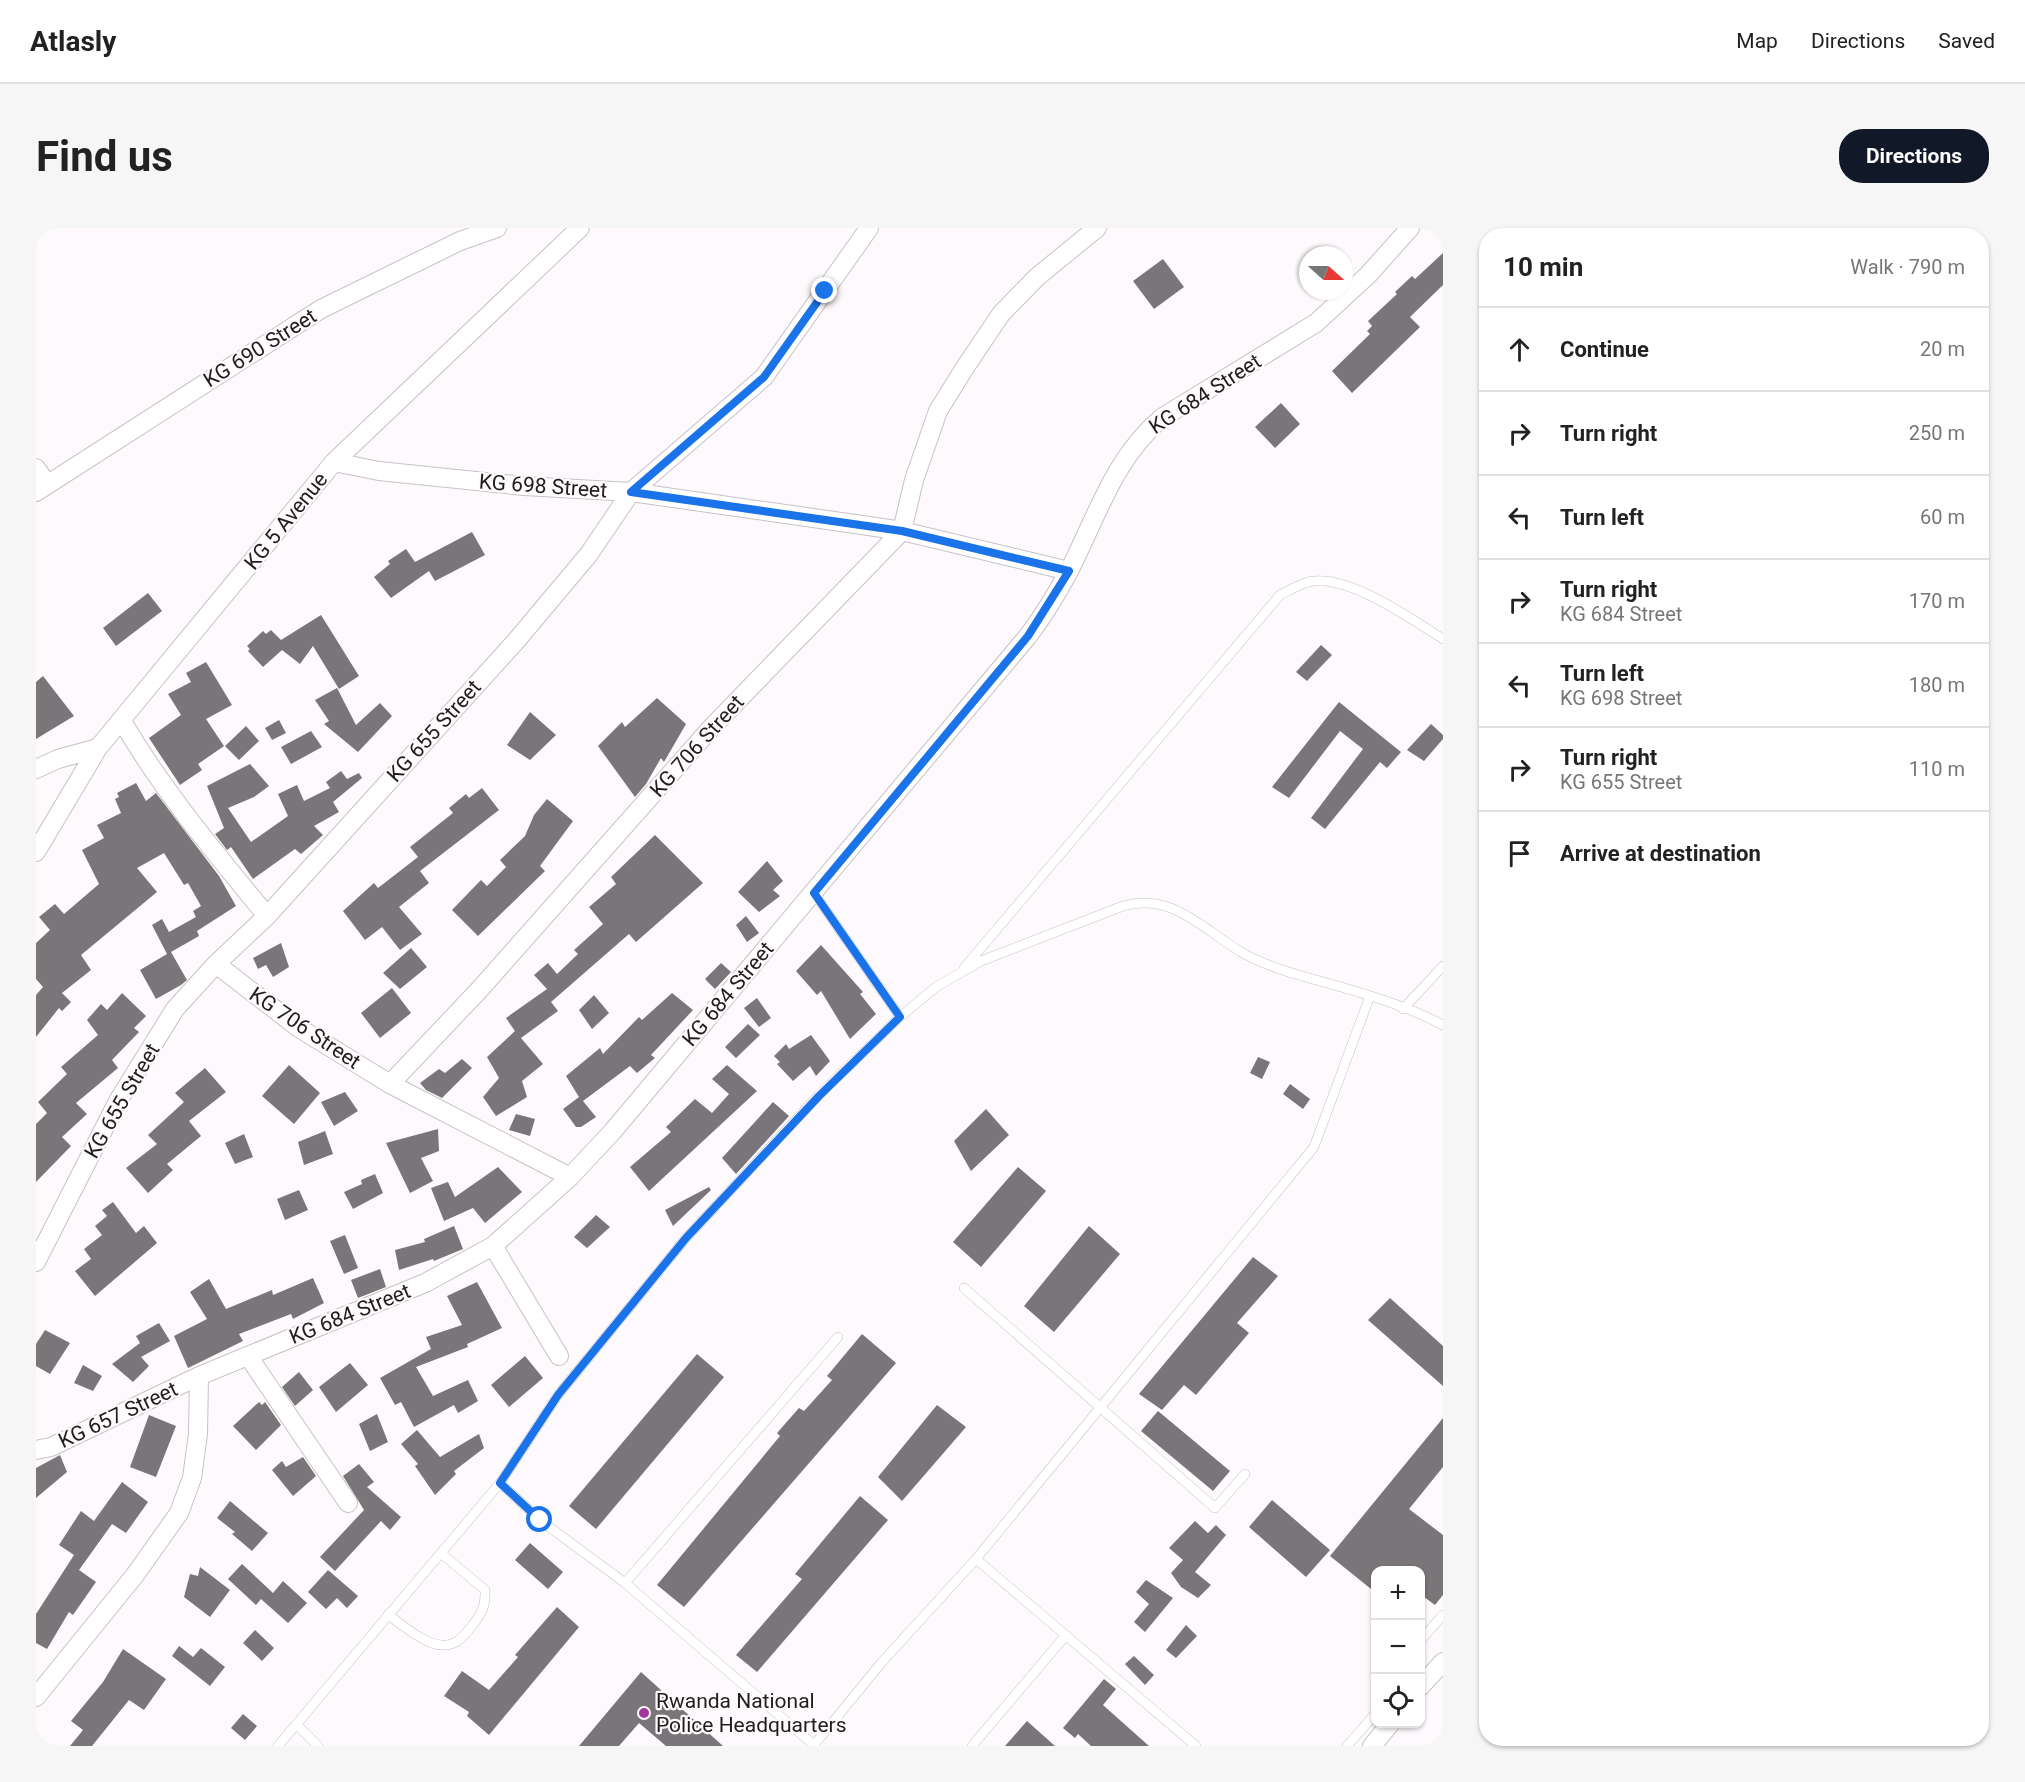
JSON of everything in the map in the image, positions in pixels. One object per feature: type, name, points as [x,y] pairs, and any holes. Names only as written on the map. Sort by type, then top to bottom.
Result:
[{"type":"street","name":"KG 690 Street","points":[[42,488],[321,309],[460,241],[497,228]]},
{"type":"street","name":"KG 5 Avenue","points":[[36,852],[98,748],[334,462],[580,228]]},
{"type":"street","name":"KG 655 Street","points":[[36,1262],[118,1101],[175,1009],[216,964],[267,916],[516,640],[588,554],[631,492],[764,377],[870,228]]},
{"type":"street","points":[[902,531],[914,480],[938,411],[964,369],[1001,314],[1037,277],[1097,228]]},
{"type":"street","name":"KG 684 Street","points":[[199,1376],[425,1282],[493,1246],[570,1178],[613,1131],[1028,636],[1069,571],[1109,486],[1128,453],[1146,431],[1163,417],[1316,323],[1368,274],[1410,228]]},
{"type":"street","name":"KG 698 Street","points":[[334,462],[379,471],[524,486],[631,492],[902,531],[1069,571]]},
{"type":"street","points":[[36,468],[42,488]]},
{"type":"street","name":"KG 706 Street","points":[[216,964],[299,1029],[390,1084],[480,989],[712,727],[902,531]]},
{"type":"street","points":[[122,721],[141,753],[210,846],[267,916]]},
{"type":"street","points":[[36,769],[58,759],[98,748]]},
{"type":"street","points":[[390,1084],[570,1178]]},
{"type":"street","points":[[493,1246],[559,1356]]},
{"type":"street","points":[[248,1356],[348,1503]]},
{"type":"street","points":[[36,1696],[135,1575],[179,1513],[192,1478],[197,1445],[199,1376]]},
{"type":"street","name":"KG 657 Street","points":[[36,1450],[51,1447],[199,1376]]},
{"type":"street","points":[[1425,1682],[1443,1662]]},
{"type":"street","points":[[1372,1746],[1387,1728]]},
{"type":"lane","points":[[960,972],[1280,595],[1307,582],[1336,584],[1371,594],[1443,639]]},
{"type":"lane","points":[[814,893],[900,1017]]},
{"type":"lane","points":[[278,1746],[500,1483],[558,1395],[686,1238],[819,1096],[900,1017],[936,987],[960,972],[981,961],[1123,906],[1148,903],[1170,906],[1184,913],[1241,952],[1262,962],[1370,996],[1443,1025]]},
{"type":"lane","points":[[1403,1009],[1443,966]]},
{"type":"lane","points":[[500,1483],[540,1520],[625,1583],[814,1745],[882,1662],[976,1559],[1314,1147],[1370,996]]},
{"type":"lane","points":[[964,1288],[1215,1508],[1245,1474]]},
{"type":"lane","points":[[625,1583],[838,1337]]},
{"type":"lane","points":[[388,1615],[431,1643],[442,1645],[455,1643],[472,1626],[486,1605],[485,1590],[441,1553]]},
{"type":"lane","points":[[976,1559],[1196,1746]]},
{"type":"lane","points":[[1425,1635],[1443,1615]]},
{"type":"lane","points":[[972,1746],[1066,1635]]},
{"type":"lane","points":[[1347,1746],[1371,1719]]},
{"type":"lane","points":[[296,1725],[318,1746]]},
{"type":"building","points":[[1443,253],[1443,285],[1410,317],[1420,327],[1352,393],[1332,371],[1370,334],[1367,331],[1372,326],[1368,321],[1397,294],[1395,292],[1412,276],[1415,279]]},
{"type":"building","points":[[1163,259],[1184,287],[1154,309],[1133,281]]},
{"type":"building","points":[[1281,403],[1300,424],[1275,448],[1255,427]]},
{"type":"building","points":[[472,532],[485,555],[435,581],[429,571],[391,598],[374,577],[390,564],[388,561],[406,549],[415,562]]},
{"type":"building","points":[[148,593],[162,611],[116,646],[103,628]]},
{"type":"building","points":[[321,615],[359,676],[339,689],[313,646],[300,664],[282,650],[263,667],[248,651],[250,649],[247,646],[263,631],[266,634],[271,630],[281,640]]},
{"type":"building","points":[[1321,645],[1332,655],[1307,681],[1296,672]]},
{"type":"building","points":[[206,662],[232,705],[206,719],[224,746],[198,764],[202,770],[180,785],[149,738],[181,715],[168,694],[191,682],[186,673]]},
{"type":"building","points":[[43,676],[74,716],[36,739],[36,682]]},
{"type":"building","points":[[337,688],[356,725],[380,703],[392,716],[358,752],[324,724],[329,721],[315,700]]},
{"type":"building","points":[[657,698],[686,724],[664,762],[661,758],[646,784],[635,797],[598,746],[622,722],[625,727]]},
{"type":"building","points":[[1339,702],[1401,752],[1387,768],[1380,762],[1325,829],[1311,818],[1363,749],[1340,731],[1289,798],[1272,787]]},
{"type":"building","points":[[530,712],[556,735],[530,760],[507,745]]},
{"type":"building","points":[[279,720],[286,733],[272,740],[265,728]]},
{"type":"building","points":[[1431,724],[1443,735],[1443,739],[1424,761],[1407,750]]},
{"type":"building","points":[[246,726],[259,741],[239,760],[225,746]]},
{"type":"building","points":[[311,731],[322,747],[291,764],[281,747]]},
{"type":"building","points":[[250,764],[269,786],[254,797],[228,808],[251,842],[288,816],[278,794],[297,785],[304,801],[330,788],[326,782],[341,771],[347,779],[359,773],[362,778],[333,802],[339,812],[314,826],[323,835],[301,854],[295,849],[253,879],[231,847],[227,850],[215,834],[224,828],[207,786]]},
{"type":"building","points":[[136,783],[146,801],[156,793],[219,876],[236,906],[197,931],[199,936],[171,952],[187,980],[156,999],[140,970],[167,954],[152,925],[162,919],[169,932],[196,917],[193,911],[201,906],[188,883],[184,885],[164,853],[137,868],[157,892],[81,955],[91,970],[62,993],[71,1002],[62,1011],[59,1008],[36,1037],[36,995],[43,987],[36,979],[36,943],[50,930],[39,917],[55,904],[64,914],[99,884],[82,850],[104,838],[97,825],[121,813],[115,799],[119,797],[117,793]]},
{"type":"building","points":[[482,788],[499,810],[420,871],[429,883],[399,907],[422,934],[400,950],[382,927],[365,940],[343,911],[374,883],[378,888],[418,857],[410,847],[453,813],[449,808],[466,794],[469,798]]},
{"type":"building","points":[[547,799],[573,821],[540,866],[545,871],[478,936],[452,910],[481,880],[487,886],[506,867],[500,860],[525,836],[534,815]]},
{"type":"building","points":[[655,835],[703,883],[636,942],[629,934],[551,1002],[558,1011],[521,1038],[543,1064],[522,1081],[527,1097],[496,1116],[483,1097],[499,1078],[487,1057],[515,1031],[506,1018],[547,989],[534,975],[548,963],[557,974],[578,954],[574,950],[603,924],[589,907],[616,884],[611,877]]},
{"type":"building","points":[[767,861],[783,881],[773,890],[780,896],[759,912],[738,892]]},
{"type":"building","points":[[746,916],[759,933],[747,942],[736,925]]},
{"type":"building","points":[[281,943],[289,967],[273,977],[266,965],[258,969],[253,958]]},
{"type":"building","points":[[821,945],[863,992],[860,994],[876,1014],[850,1039],[821,991],[817,995],[796,971]]},
{"type":"building","points":[[411,948],[427,967],[400,989],[383,973]]},
{"type":"building","points":[[721,963],[731,972],[715,989],[705,979]]},
{"type":"building","points":[[392,988],[411,1013],[380,1038],[361,1013]]},
{"type":"building","points":[[122,993],[146,1016],[134,1028],[139,1032],[112,1060],[118,1068],[76,1103],[87,1114],[62,1137],[71,1146],[36,1182],[36,1124],[47,1113],[38,1102],[67,1074],[61,1067],[98,1035],[87,1020],[101,1004],[107,1010]]},
{"type":"building","points":[[672,993],[693,1010],[651,1055],[655,1058],[637,1073],[630,1066],[583,1101],[596,1117],[581,1127],[576,1127],[563,1109],[579,1097],[566,1076],[600,1048],[603,1054],[639,1017],[642,1020]]},
{"type":"building","points":[[594,995],[609,1013],[592,1029],[579,1010]]},
{"type":"building","points":[[757,998],[771,1018],[759,1027],[744,1008]]},
{"type":"building","points":[[748,1024],[760,1035],[736,1058],[725,1047]]},
{"type":"building","points":[[811,1035],[830,1061],[816,1076],[810,1066],[793,1081],[777,1064],[780,1062],[774,1056],[786,1044],[789,1049]]},
{"type":"building","points":[[1258,1057],[1270,1062],[1262,1079],[1250,1073]]},
{"type":"building","points":[[462,1059],[472,1068],[442,1098],[426,1090],[420,1083],[439,1069],[445,1073]]},
{"type":"building","points":[[289,1065],[320,1093],[294,1124],[262,1096]]},
{"type":"building","points":[[727,1065],[757,1091],[649,1191],[630,1167],[671,1132],[666,1127],[695,1099],[712,1113],[729,1094],[712,1079]]},
{"type":"building","points":[[205,1068],[226,1092],[189,1121],[201,1136],[167,1164],[173,1170],[148,1193],[126,1168],[157,1144],[148,1135],[184,1102],[175,1093]]},
{"type":"building","points":[[1290,1084],[1310,1099],[1303,1109],[1283,1094]]},
{"type":"building","points":[[345,1092],[358,1111],[334,1126],[321,1102]]},
{"type":"building","points":[[773,1102],[789,1116],[736,1174],[722,1158]]},
{"type":"building","points":[[986,1109],[1009,1135],[971,1171],[954,1141]]},
{"type":"building","points":[[516,1114],[535,1119],[530,1136],[509,1130]]},
{"type":"building","points":[[438,1129],[439,1151],[421,1158],[433,1181],[410,1193],[386,1143]]},
{"type":"building","points":[[325,1131],[333,1154],[304,1165],[298,1142]]},
{"type":"building","points":[[244,1134],[253,1157],[235,1164],[225,1143]]},
{"type":"building","points":[[498,1167],[522,1192],[485,1223],[473,1208],[444,1221],[431,1188],[448,1182],[455,1197]]},
{"type":"building","points":[[1018,1167],[1046,1191],[981,1267],[953,1242]]},
{"type":"building","points":[[375,1174],[383,1193],[353,1209],[344,1192],[362,1184],[361,1180]]},
{"type":"building","points":[[709,1187],[711,1190],[673,1226],[665,1210]]},
{"type":"building","points":[[299,1190],[308,1210],[285,1220],[277,1199]]},
{"type":"building","points":[[113,1202],[136,1233],[144,1226],[157,1243],[95,1296],[75,1271],[91,1259],[84,1249],[102,1235],[95,1226],[107,1216],[102,1210]]},
{"type":"building","points":[[596,1215],[610,1227],[587,1248],[574,1237]]},
{"type":"building","points":[[454,1226],[463,1249],[434,1261],[433,1259],[399,1270],[395,1250],[425,1242],[424,1239]]},
{"type":"building","points":[[1089,1226],[1120,1254],[1054,1332],[1024,1306]]},
{"type":"building","points":[[345,1235],[358,1268],[344,1274],[330,1241]]},
{"type":"building","points":[[1253,1257],[1278,1276],[1237,1323],[1249,1333],[1196,1395],[1184,1385],[1162,1410],[1139,1394]]},
{"type":"building","points":[[380,1269],[386,1287],[358,1298],[351,1280]]},
{"type":"building","points":[[313,1278],[324,1303],[293,1319],[291,1314],[239,1334],[243,1341],[188,1368],[174,1336],[207,1319],[190,1292],[209,1279],[226,1309],[272,1290],[273,1295]]},
{"type":"building","points":[[477,1282],[502,1328],[467,1344],[468,1347],[416,1367],[433,1396],[468,1380],[478,1401],[458,1413],[454,1405],[414,1427],[401,1402],[395,1405],[380,1378],[431,1349],[426,1337],[462,1325],[447,1296]]},
{"type":"building","points":[[1390,1298],[1443,1346],[1443,1386],[1368,1320]]},
{"type":"building","points":[[159,1323],[170,1341],[141,1357],[149,1366],[133,1382],[112,1364],[140,1343],[136,1336]]},
{"type":"building","points":[[45,1330],[70,1343],[50,1374],[36,1366],[36,1344]]},
{"type":"building","points":[[862,1334],[896,1363],[684,1607],[657,1585],[780,1436],[777,1433],[799,1408],[804,1411],[832,1380],[827,1376]]},
{"type":"building","points":[[697,1354],[724,1377],[596,1529],[569,1506]]},
{"type":"building","points":[[525,1356],[543,1378],[509,1407],[491,1385]]},
{"type":"building","points":[[350,1363],[368,1385],[336,1412],[319,1387]]},
{"type":"building","points":[[83,1365],[102,1376],[93,1391],[74,1383]]},
{"type":"building","points":[[299,1372],[313,1390],[295,1406],[282,1387]]},
{"type":"building","points":[[259,1402],[262,1405],[265,1402],[281,1425],[256,1450],[233,1426]]},
{"type":"building","points":[[937,1405],[966,1427],[902,1501],[878,1477]]},
{"type":"building","points":[[1158,1411],[1230,1471],[1213,1491],[1141,1431]]},
{"type":"building","points":[[377,1414],[388,1442],[370,1451],[359,1424]]},
{"type":"building","points":[[149,1415],[176,1426],[156,1477],[130,1467]]},
{"type":"building","points":[[1443,1418],[1443,1467],[1409,1509],[1443,1535],[1443,1595],[1435,1605],[1425,1598],[1425,1566],[1371,1566],[1371,1589],[1330,1556]]},
{"type":"building","points":[[417,1430],[440,1457],[479,1434],[484,1448],[454,1471],[456,1474],[435,1495],[415,1466],[418,1464],[401,1444]]},
{"type":"building","points":[[60,1455],[67,1472],[36,1498],[36,1468]]},
{"type":"building","points":[[303,1457],[316,1476],[293,1496],[272,1470],[282,1461],[286,1467]]},
{"type":"building","points":[[359,1464],[374,1482],[367,1487],[401,1517],[390,1530],[381,1521],[335,1571],[320,1557],[364,1510],[343,1476]]},
{"type":"building","points":[[122,1482],[148,1502],[126,1533],[112,1524],[79,1570],[96,1582],[73,1615],[69,1612],[47,1649],[36,1643],[36,1614],[74,1555],[59,1545],[81,1511],[94,1521]]},
{"type":"building","points":[[860,1496],[888,1520],[757,1672],[736,1655],[802,1579],[795,1574]]},
{"type":"building","points":[[1272,1500],[1330,1550],[1306,1577],[1249,1527]]},
{"type":"building","points":[[230,1501],[268,1533],[252,1551],[232,1534],[235,1532],[217,1518]]},
{"type":"building","points":[[1195,1521],[1208,1533],[1216,1525],[1226,1535],[1195,1572],[1211,1585],[1198,1598],[1181,1587],[1171,1573],[1183,1560],[1169,1548]]},
{"type":"building","points":[[530,1543],[563,1572],[548,1589],[515,1560]]},
{"type":"building","points":[[242,1564],[273,1593],[283,1581],[307,1603],[288,1623],[261,1599],[256,1605],[228,1579]]},
{"type":"building","points":[[200,1567],[230,1590],[210,1617],[184,1597],[190,1574],[198,1576]]},
{"type":"building","points":[[328,1570],[358,1596],[347,1608],[337,1598],[326,1609],[308,1592]]},
{"type":"building","points":[[1146,1580],[1173,1598],[1145,1632],[1134,1622],[1149,1604],[1136,1592]]},
{"type":"building","points":[[557,1607],[579,1627],[489,1735],[467,1716],[469,1712],[444,1696],[462,1671],[489,1690],[518,1657],[515,1655]]},
{"type":"building","points":[[1186,1625],[1197,1636],[1176,1658],[1166,1650]]},
{"type":"building","points":[[255,1630],[274,1648],[262,1661],[243,1643]]},
{"type":"building","points":[[179,1646],[193,1657],[201,1648],[225,1667],[210,1686],[172,1656]]},
{"type":"building","points":[[123,1649],[166,1679],[144,1710],[129,1700],[92,1746],[70,1746],[83,1730],[71,1721],[103,1682]]},
{"type":"building","points":[[1134,1656],[1154,1675],[1145,1685],[1125,1664]]},
{"type":"building","name":"Rwanda National Police Headquarters","points":[[641,1672],[723,1746],[666,1746],[639,1723],[619,1746],[579,1746]]},
{"type":"building","points":[[1104,1679],[1116,1689],[1103,1705],[1149,1746],[1091,1746],[1078,1734],[1075,1738],[1063,1728]]},
{"type":"building","points":[[243,1714],[257,1726],[245,1740],[231,1728]]},
{"type":"building","points":[[1027,1721],[1055,1746],[1005,1746]]},
{"type":"place","name":"Rwanda National Police Headquarters","points":[[644,1713]]},
{"type":"route","points":[[540,1520],[500,1483],[558,1395],[686,1238],[819,1096],[900,1017],[814,893],[1028,636],[1069,571],[902,531],[631,492],[764,377],[825,291]]}]
